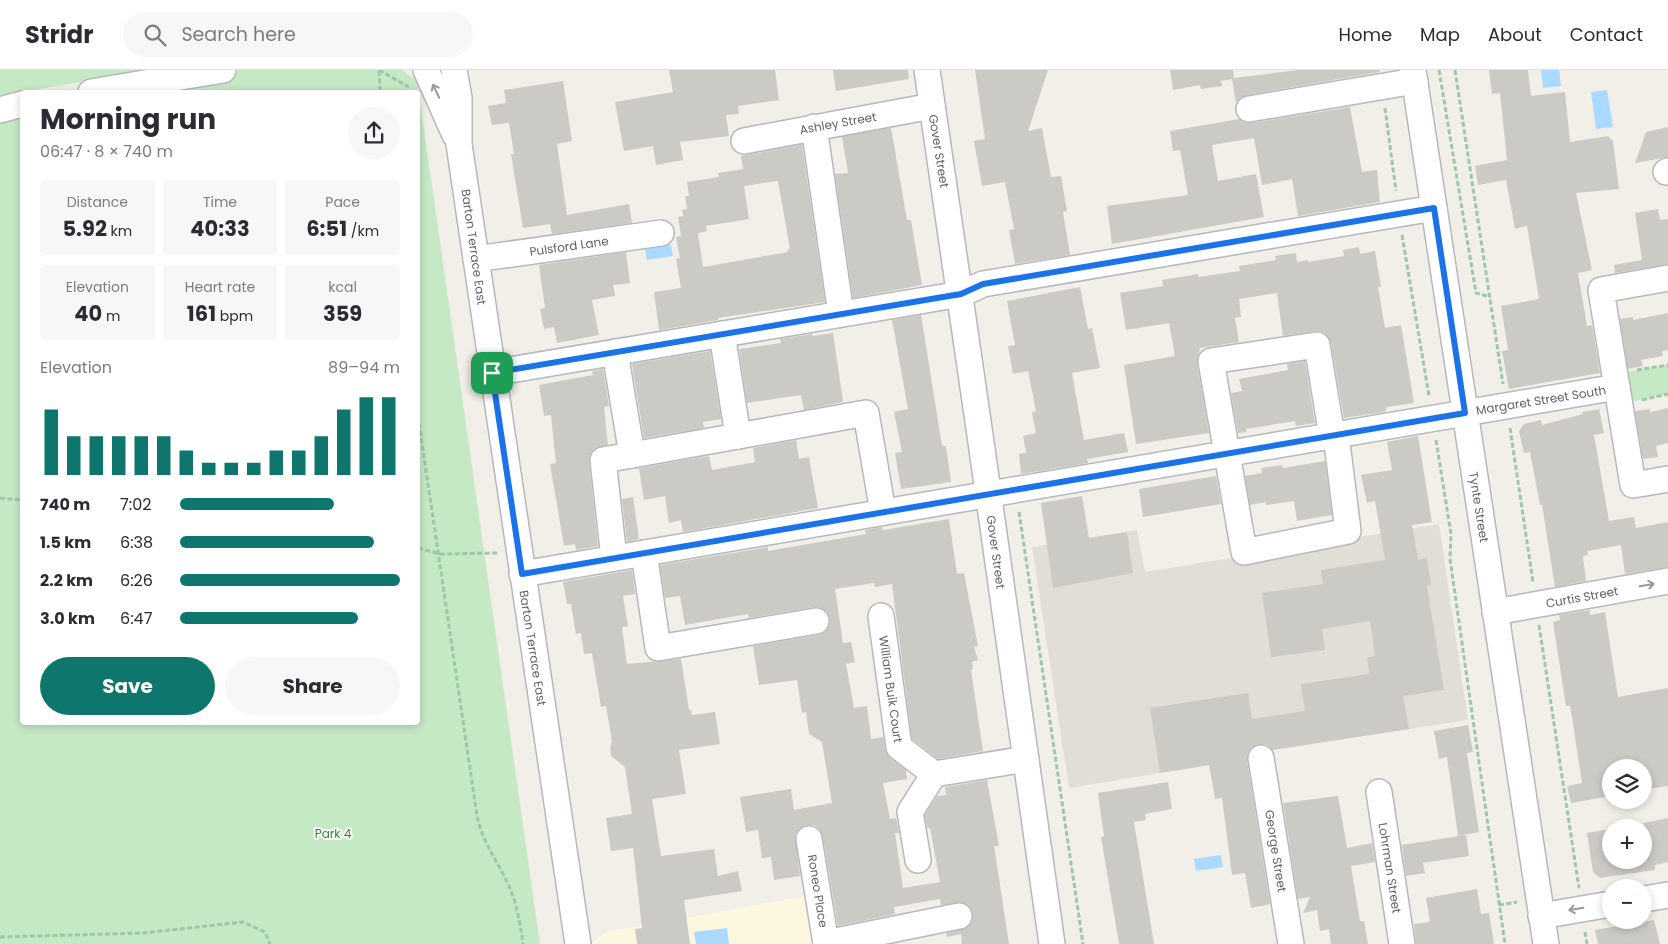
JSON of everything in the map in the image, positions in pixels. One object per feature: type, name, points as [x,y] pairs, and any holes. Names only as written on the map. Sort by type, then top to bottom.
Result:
[{"type":"street","points":[[103,90],[223,70]]},
{"type":"street","name":"Barton Terrace East","points":[[454,70],[459,98],[459,144],[578,944]]},
{"type":"street","name":"Gover Street","points":[[926,70],[961,294],[987,494],[1052,944]]},
{"type":"street","points":[[1249,109],[1382,87],[1414,76]]},
{"type":"street","name":"Tynte Street","points":[[1414,76],[1546,944]]},
{"type":"street","name":"Barton Terrace East","points":[[418,79],[459,144]]},
{"type":"street","points":[[0,110],[20,105]]},
{"type":"street","name":"Ashley Street","points":[[744,141],[932,106]]},
{"type":"street","points":[[814,127],[841,314]]},
{"type":"street","points":[[492,373],[961,294],[983,284],[1434,208]]},
{"type":"street","name":"Pulsford Lane","points":[[476,259],[661,233]]},
{"type":"street","points":[[1668,278],[1601,290],[1633,485],[1668,480]]},
{"type":"street","points":[[722,334],[738,436]]},
{"type":"street","points":[[1317,345],[1330,424],[1336,435],[1348,531],[1244,552],[1211,361],[1317,345]]},
{"type":"street","points":[[616,352],[632,455]]},
{"type":"street","name":"Margaret Street South","points":[[521,563],[614,558],[1465,413],[1616,381]]},
{"type":"street","points":[[614,558],[603,460],[866,413],[883,512]]},
{"type":"street","points":[[644,553],[658,648],[816,621]]},
{"type":"street","name":"Curtis Street","points":[[1496,612],[1668,581]]},
{"type":"street","name":"William Buik Court","points":[[880,616],[899,747],[934,774]]},
{"type":"street","name":"George Street","points":[[1261,758],[1291,944]]},
{"type":"street","points":[[918,860],[910,812],[934,774],[1026,759]]},
{"type":"street","name":"Lohrman Street","points":[[1379,792],[1402,944]]},
{"type":"street","name":"Roneo Place","points":[[809,839],[826,943]]},
{"type":"street","points":[[1652,898],[1668,895]]},
{"type":"street","points":[[1541,916],[1602,905]]},
{"type":"street","points":[[826,943],[960,916]]},
{"type":"path","points":[[380,90],[379,70],[418,79]]},
{"type":"path","points":[[1439,70],[1476,293],[1490,297]]},
{"type":"path","points":[[1455,70],[1504,392]]},
{"type":"path","points":[[1382,87],[1398,214],[1430,405]]},
{"type":"path","points":[[1616,381],[1668,365]]},
{"type":"path","points":[[1509,421],[1534,591]]},
{"type":"path","points":[[420,429],[440,554],[477,816],[487,847],[508,883],[517,906],[523,944]]},
{"type":"path","points":[[1435,432],[1451,534],[1450,559],[1505,944]]},
{"type":"path","points":[[0,498],[20,500]]},
{"type":"path","points":[[1017,502],[1083,944]]},
{"type":"path","points":[[420,549],[440,554],[521,563]]},
{"type":"path","points":[[1539,624],[1582,908]]},
{"type":"path","points":[[0,937],[143,933],[243,922],[265,932],[270,944]]},
{"type":"shaded area","points":[[1439,524],[1468,720],[1257,752],[1258,757],[1069,788],[1032,547],[1137,530],[1145,572]]},
{"type":"shaded area","points":[[818,894],[826,944],[590,944],[606,932]]},
{"type":"green space","points":[[0,70],[147,70],[34,90],[20,90],[20,92],[0,96]]},
{"type":"green space","name":"Park 4","points":[[240,70],[402,70],[417,81],[418,90],[117,90]]},
{"type":"green space","name":"Park 4","points":[[420,102],[540,944],[0,944],[0,114],[20,109],[20,725],[420,725]]},
{"type":"green space","points":[[1668,365],[1668,394],[1620,404],[1615,374]]},
{"type":"water","points":[[1541,70],[1559,70],[1561,86],[1543,88]]},
{"type":"water","points":[[1607,90],[1613,127],[1596,129],[1591,92]]},
{"type":"water","points":[[671,245],[673,256],[647,260],[645,249]]},
{"type":"water","points":[[1221,855],[1223,867],[1196,871],[1194,859]]},
{"type":"water","points":[[727,928],[729,944],[696,944],[694,932]]},
{"type":"building","points":[[669,70],[775,70],[779,100],[738,106],[739,114],[726,115],[729,136],[680,142],[683,160],[656,165],[653,146],[624,151],[615,102],[673,92]]},
{"type":"building","points":[[833,70],[908,70],[909,79],[836,91]]},
{"type":"building","points":[[975,70],[1048,70],[1028,131],[1042,128],[1051,177],[1061,176],[1067,211],[1063,212],[1070,255],[1015,264],[1009,230],[1014,229],[1005,182],[982,186],[974,141],[985,139]]},
{"type":"building","points":[[1170,70],[1233,70],[1234,78],[1299,70],[1379,70],[1380,72],[1247,95],[1240,98],[1236,103],[1232,79],[1221,81],[1222,86],[1201,89],[1200,85],[1173,90]]},
{"type":"building","points":[[1489,70],[1528,70],[1531,96],[1565,92],[1570,142],[1608,136],[1613,141],[1619,189],[1576,193],[1592,270],[1578,273],[1587,326],[1592,325],[1600,373],[1509,389],[1502,351],[1508,350],[1501,306],[1539,299],[1527,226],[1515,229],[1506,180],[1478,185],[1475,166],[1507,160],[1500,93],[1492,94]]},
{"type":"building","points":[[563,81],[572,141],[557,144],[567,215],[629,204],[632,223],[552,234],[550,224],[523,228],[511,154],[514,154],[509,123],[492,125],[488,106],[506,103],[504,90]]},
{"type":"building","points":[[1350,107],[1362,172],[1377,170],[1380,202],[1298,216],[1292,179],[1262,185],[1254,138],[1212,145],[1218,181],[1256,174],[1264,217],[1112,244],[1107,206],[1188,195],[1180,150],[1173,151],[1170,131],[1239,119],[1244,123],[1251,123]]},
{"type":"building","points":[[1668,127],[1668,157],[1635,163],[1646,132]]},
{"type":"building","points":[[891,128],[907,220],[911,220],[922,285],[853,298],[835,174],[848,173],[842,137]]},
{"type":"building","points":[[802,145],[825,302],[718,318],[718,320],[659,330],[654,292],[681,288],[676,259],[680,258],[676,237],[681,236],[678,217],[683,216],[682,210],[687,209],[685,196],[689,196],[687,182],[719,177],[718,173],[743,169],[741,156]],"holes":[[[778,181],[790,249],[787,250],[788,252],[703,267],[698,233],[707,231],[706,226],[749,219],[744,186]]]},
{"type":"building","points":[[1658,209],[1660,220],[1668,219],[1668,264],[1615,273],[1614,265],[1642,260],[1635,213]]},
{"type":"building","points":[[1359,247],[1360,254],[1375,251],[1381,287],[1378,287],[1385,328],[1401,325],[1414,403],[1387,407],[1385,412],[1344,418],[1331,343],[1328,336],[1323,332],[1315,331],[1283,336],[1277,293],[1239,299],[1241,317],[1235,318],[1239,342],[1200,348],[1197,363],[1209,433],[1136,444],[1124,365],[1175,356],[1169,323],[1126,330],[1120,293],[1163,286],[1162,280],[1198,274],[1198,277],[1240,271],[1239,266],[1276,260],[1275,256],[1296,253],[1297,262],[1308,260],[1308,262],[1344,256],[1343,250]]},
{"type":"building","points":[[626,252],[630,283],[613,285],[615,296],[592,300],[599,335],[557,343],[554,327],[544,329],[540,309],[545,308],[539,265]]},
{"type":"building","points":[[1080,287],[1088,329],[1092,328],[1100,368],[1072,373],[1084,440],[1124,433],[1128,452],[1087,459],[1088,463],[1021,474],[1019,454],[1026,453],[1023,436],[1036,433],[1032,412],[1036,411],[1028,371],[1013,374],[1008,346],[1015,345],[1007,301]]},
{"type":"building","points":[[1668,313],[1668,350],[1662,351],[1663,356],[1641,360],[1643,366],[1628,369],[1620,319],[1633,317],[1633,320]]},
{"type":"building","points":[[921,315],[942,446],[946,446],[951,482],[901,489],[895,453],[902,452],[894,412],[908,409],[892,320]]},
{"type":"building","points":[[833,333],[843,402],[804,410],[801,395],[747,403],[739,349],[781,343],[780,339]]},
{"type":"building","points":[[710,351],[721,419],[703,422],[704,428],[644,438],[632,364]]},
{"type":"building","points":[[1305,361],[1315,423],[1296,426],[1295,421],[1246,429],[1247,432],[1238,433],[1231,393],[1242,391],[1239,379],[1288,370],[1287,364]]},
{"type":"building","points":[[603,369],[609,406],[604,407],[608,445],[594,449],[589,461],[598,546],[576,550],[575,544],[564,546],[550,464],[556,463],[551,415],[544,416],[539,385],[593,375],[592,371]]},
{"type":"building","points":[[1668,408],[1668,443],[1656,446],[1658,457],[1643,459],[1635,411],[1650,409],[1650,412]]},
{"type":"building","points":[[1599,409],[1604,433],[1594,435],[1609,521],[1634,517],[1636,528],[1668,522],[1668,567],[1625,574],[1621,545],[1587,551],[1588,555],[1583,556],[1586,581],[1555,587],[1542,505],[1540,505],[1530,452],[1524,453],[1519,431],[1524,424],[1541,420],[1542,425],[1583,414],[1582,412]]},
{"type":"building","points":[[1418,436],[1432,522],[1412,525],[1418,560],[1427,558],[1431,585],[1427,586],[1444,690],[1403,696],[1409,729],[1273,750],[1266,744],[1258,744],[1252,747],[1247,753],[1247,760],[1270,904],[1251,908],[1245,873],[1232,875],[1222,798],[1215,799],[1209,765],[1160,773],[1150,708],[1248,693],[1252,719],[1305,711],[1301,684],[1369,674],[1367,657],[1375,656],[1370,621],[1322,629],[1325,650],[1271,657],[1262,593],[1323,584],[1321,570],[1385,560],[1375,501],[1367,503],[1361,475],[1392,470],[1387,442]]},
{"type":"building","points":[[796,440],[799,459],[809,457],[818,508],[683,532],[681,520],[669,523],[665,496],[644,500],[639,468],[709,456],[712,470],[755,462],[753,448]]},
{"type":"building","points":[[1325,461],[1332,515],[1297,521],[1294,501],[1266,505],[1266,502],[1250,505],[1245,476],[1262,473],[1261,468],[1282,465],[1283,468]]},
{"type":"building","points":[[1216,476],[1221,504],[1143,517],[1139,489]]},
{"type":"building","points":[[1082,496],[1089,538],[1127,532],[1133,573],[1053,588],[1041,503]]},
{"type":"building","points":[[633,497],[639,539],[627,542],[622,499]]},
{"type":"building","points":[[949,519],[957,574],[964,573],[978,646],[974,647],[978,660],[972,662],[973,669],[971,670],[983,751],[938,759],[912,739],[892,584],[875,587],[874,583],[835,589],[843,643],[851,642],[855,662],[846,664],[854,708],[867,706],[871,739],[883,737],[885,749],[890,758],[906,770],[907,779],[883,783],[890,819],[896,818],[899,833],[895,833],[903,888],[940,882],[930,828],[927,828],[925,815],[937,796],[946,795],[945,787],[987,780],[999,846],[994,846],[1009,944],[962,944],[961,934],[947,937],[946,933],[968,927],[972,921],[973,914],[970,907],[964,903],[941,905],[940,899],[894,907],[895,914],[838,926],[823,837],[820,830],[814,825],[806,825],[795,834],[800,876],[774,880],[771,857],[762,858],[758,830],[746,832],[740,797],[791,789],[794,810],[832,803],[822,742],[809,734],[806,712],[802,713],[797,680],[759,685],[753,646],[819,635],[825,632],[829,626],[830,618],[827,612],[821,608],[814,607],[749,618],[748,614],[685,625],[680,596],[665,598],[660,565],[768,547],[768,551],[866,534],[865,530],[882,527],[883,530]]},
{"type":"building","points":[[632,570],[635,594],[623,596],[628,626],[622,627],[627,664],[681,659],[689,710],[691,710],[692,715],[715,712],[720,744],[679,750],[686,794],[652,799],[661,856],[714,849],[718,876],[738,871],[742,891],[684,900],[690,944],[637,944],[635,929],[642,928],[633,848],[611,851],[606,818],[632,814],[625,767],[611,756],[610,747],[612,742],[606,706],[601,707],[592,653],[584,654],[581,633],[576,634],[571,604],[567,604],[563,582]]},
{"type":"building","points":[[1590,610],[1590,615],[1605,612],[1618,697],[1668,688],[1668,786],[1652,789],[1652,759],[1602,759],[1602,798],[1571,803],[1567,786],[1582,783],[1570,706],[1566,706],[1553,622],[1560,620],[1559,615]]},
{"type":"building","points":[[1468,725],[1473,752],[1467,753],[1479,832],[1458,836],[1447,757],[1439,759],[1434,731]]},
{"type":"building","points":[[1168,782],[1172,809],[1145,814],[1146,820],[1134,822],[1154,944],[1119,944],[1101,837],[1104,836],[1098,793]]},
{"type":"building","points":[[1338,796],[1347,848],[1372,843],[1375,862],[1351,866],[1360,921],[1364,921],[1368,944],[1331,944],[1329,929],[1320,931],[1317,910],[1303,913],[1310,897],[1298,899],[1283,803]]},
{"type":"building","points":[[1668,818],[1668,862],[1655,865],[1655,870],[1600,878],[1593,872],[1587,833],[1602,830],[1602,869],[1652,869],[1652,821]]},
{"type":"building","points":[[1466,835],[1469,856],[1423,863],[1425,873],[1406,876],[1402,845]]},
{"type":"building","points":[[1477,889],[1481,914],[1489,913],[1494,944],[1416,944],[1414,924],[1430,922],[1426,898]]},
{"type":"building","points":[[1652,920],[1654,920],[1660,944],[1598,944],[1595,930],[1652,929]]},
{"type":"route","points":[[1434,208],[1465,413],[522,574],[492,373],[961,294],[983,284],[1434,208]]}]
